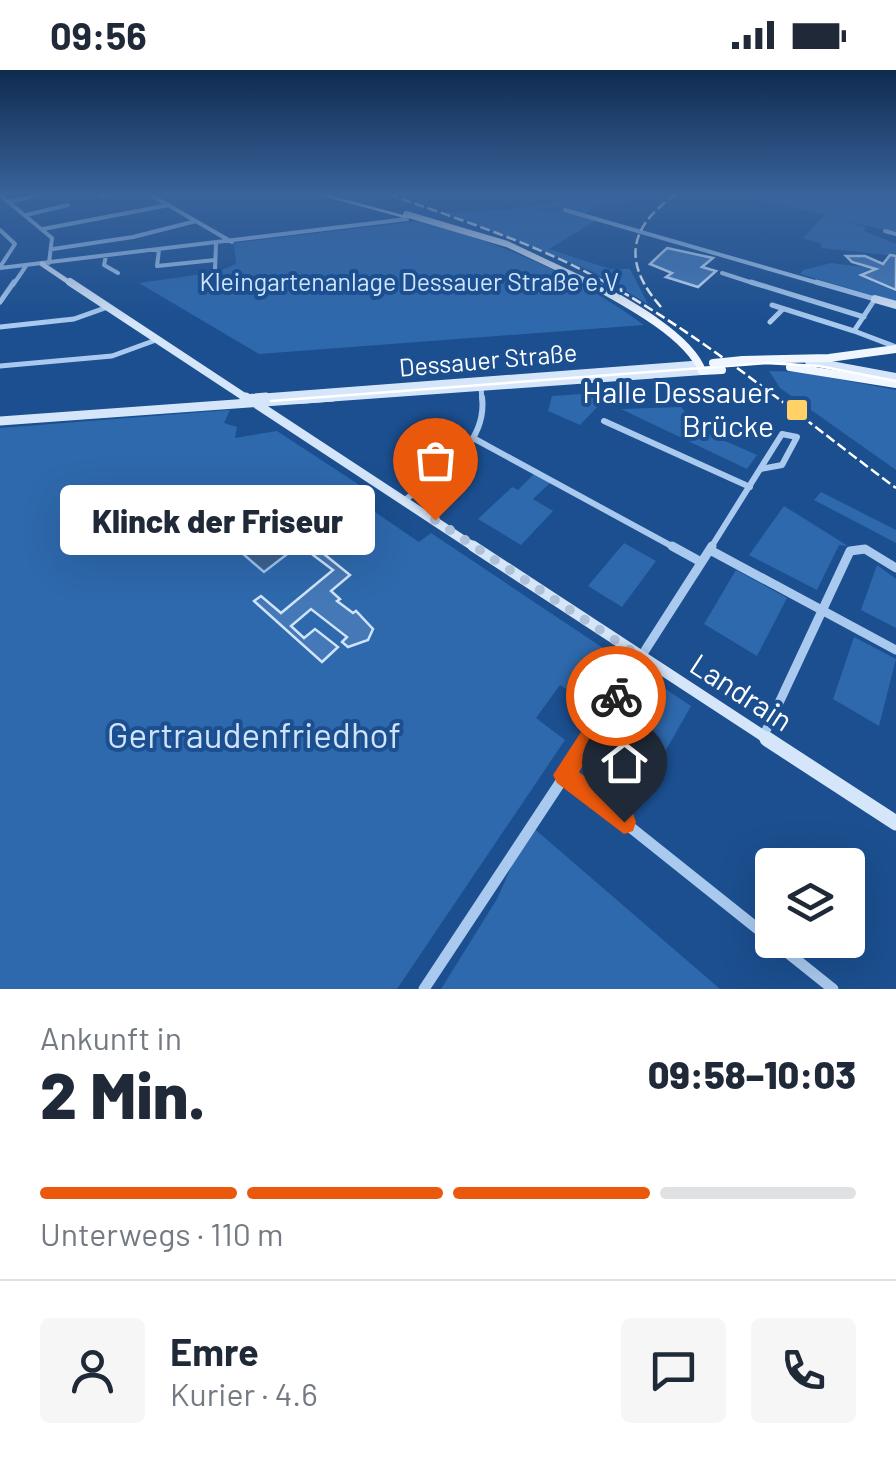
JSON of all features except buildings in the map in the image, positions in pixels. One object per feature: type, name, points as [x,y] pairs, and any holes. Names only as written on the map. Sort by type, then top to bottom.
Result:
[{"type":"main road","points":[[489,237],[567,268],[627,304],[697,364],[716,365]]},
{"type":"main road","points":[[46,264],[104,308],[247,398]]},
{"type":"main road","points":[[875,299],[896,305]]},
{"type":"main road","name":"Dessauer Straße","points":[[218,406],[247,398],[697,364],[747,364],[762,359],[800,360],[896,348]]},
{"type":"main road","points":[[800,360],[893,382]]},
{"type":"main road","name":"Dessauer Straße","points":[[0,421],[481,388],[697,364]]},
{"type":"main road","points":[[747,364],[820,369],[893,382]]},
{"type":"main road","points":[[258,405],[271,396]]},
{"type":"main road","name":"Landrain","points":[[247,398],[896,823]]},
{"type":"street","points":[[0,267],[14,244],[7,237]]},
{"type":"street","points":[[46,264],[53,249],[51,237]]},
{"type":"street","points":[[53,249],[133,237]]},
{"type":"street","points":[[223,237],[232,242]]},
{"type":"street","points":[[0,267],[266,237]]},
{"type":"street","points":[[659,237],[875,299],[854,331]]},
{"type":"street","points":[[0,243],[10,240]]},
{"type":"street","points":[[215,270],[216,244]]},
{"type":"street","points":[[157,266],[158,250]]},
{"type":"street","points":[[106,256],[104,265],[118,273]]},
{"type":"street","points":[[143,267],[214,260]]},
{"type":"street","points":[[168,265],[168,276]]},
{"type":"street","points":[[2,297],[26,266]]},
{"type":"street","points":[[722,273],[864,317]]},
{"type":"street","points":[[772,305],[896,348]]},
{"type":"street","points":[[0,327],[74,319],[104,308]]},
{"type":"street","points":[[770,322],[783,309]]},
{"type":"street","points":[[0,366],[112,356],[156,340]]},
{"type":"street","points":[[405,500],[475,438],[485,413],[481,388]]},
{"type":"street","points":[[604,421],[750,487]]},
{"type":"street","points":[[424,989],[642,658],[782,434],[795,435],[797,440],[782,465],[761,469]]},
{"type":"street","points":[[475,438],[702,562]]},
{"type":"street","points":[[763,738],[850,551],[865,549],[896,568]]},
{"type":"street","points":[[710,550],[896,650]]},
{"type":"street","points":[[564,775],[834,989]]},
{"type":"green space","name":"Kleingartenanlage Dessauer Straße e.V.","points":[[285,237],[472,237],[564,276],[644,325],[259,354],[139,283],[217,272],[236,264],[234,243]]},
{"type":"green space","points":[[506,237],[569,237],[549,249],[610,269],[630,269],[648,304],[592,271]]},
{"type":"green space","points":[[878,237],[896,244],[896,256],[822,248],[820,243],[803,238]]},
{"type":"green space","points":[[831,263],[873,268],[857,275],[896,292],[896,302],[800,274]]},
{"type":"green space","points":[[769,371],[800,372],[896,390],[896,470],[780,388]]},
{"type":"green space","points":[[597,393],[604,400],[580,425],[548,411],[552,396]]},
{"type":"green space","points":[[681,407],[700,430],[757,455],[747,469],[621,409]]},
{"type":"green space","name":"Gertraudenfriedhof","points":[[230,410],[224,423],[237,427],[235,438],[277,431],[361,486],[350,495],[419,542],[431,533],[618,658],[589,705],[560,685],[536,718],[565,740],[397,989],[0,989],[0,428]]},
{"type":"green space","points":[[534,474],[550,483],[533,499],[553,511],[521,545],[478,519],[512,487],[518,490]]},
{"type":"green space","points":[[821,492],[896,530],[896,543],[814,500]]},
{"type":"green space","points":[[784,506],[848,546],[839,545],[817,590],[749,555]]},
{"type":"green space","points":[[624,543],[656,561],[622,607],[588,586]]},
{"type":"green space","points":[[877,565],[896,579],[896,628],[861,610]]},
{"type":"green space","points":[[736,570],[787,598],[757,656],[704,624]]},
{"type":"green space","points":[[854,637],[896,659],[879,726],[833,699]]},
{"type":"green space","points":[[643,674],[691,706],[666,750],[616,714]]},
{"type":"green space","points":[[530,825],[720,989],[441,989],[497,899]]},
{"type":"shaded area","points":[[249,525],[286,555],[264,572],[227,540],[229,530]]},
{"type":"tram line","points":[[271,401],[766,363],[819,366],[896,381]]},
{"type":"railway","points":[[506,237],[601,280],[678,327],[896,488]]},
{"type":"railway","points":[[639,237],[636,260],[640,275],[661,307]]},
{"type":"way so far","points":[[435,520],[642,658],[616,696]]},
{"type":"place","name":"Halle Dessauer Brücke","points":[[797,410]]},
{"type":"place","name":"Klinck der Friseur","points":[[435,520]]},
{"type":"route","points":[[616,696],[564,775],[624,822]]}]
